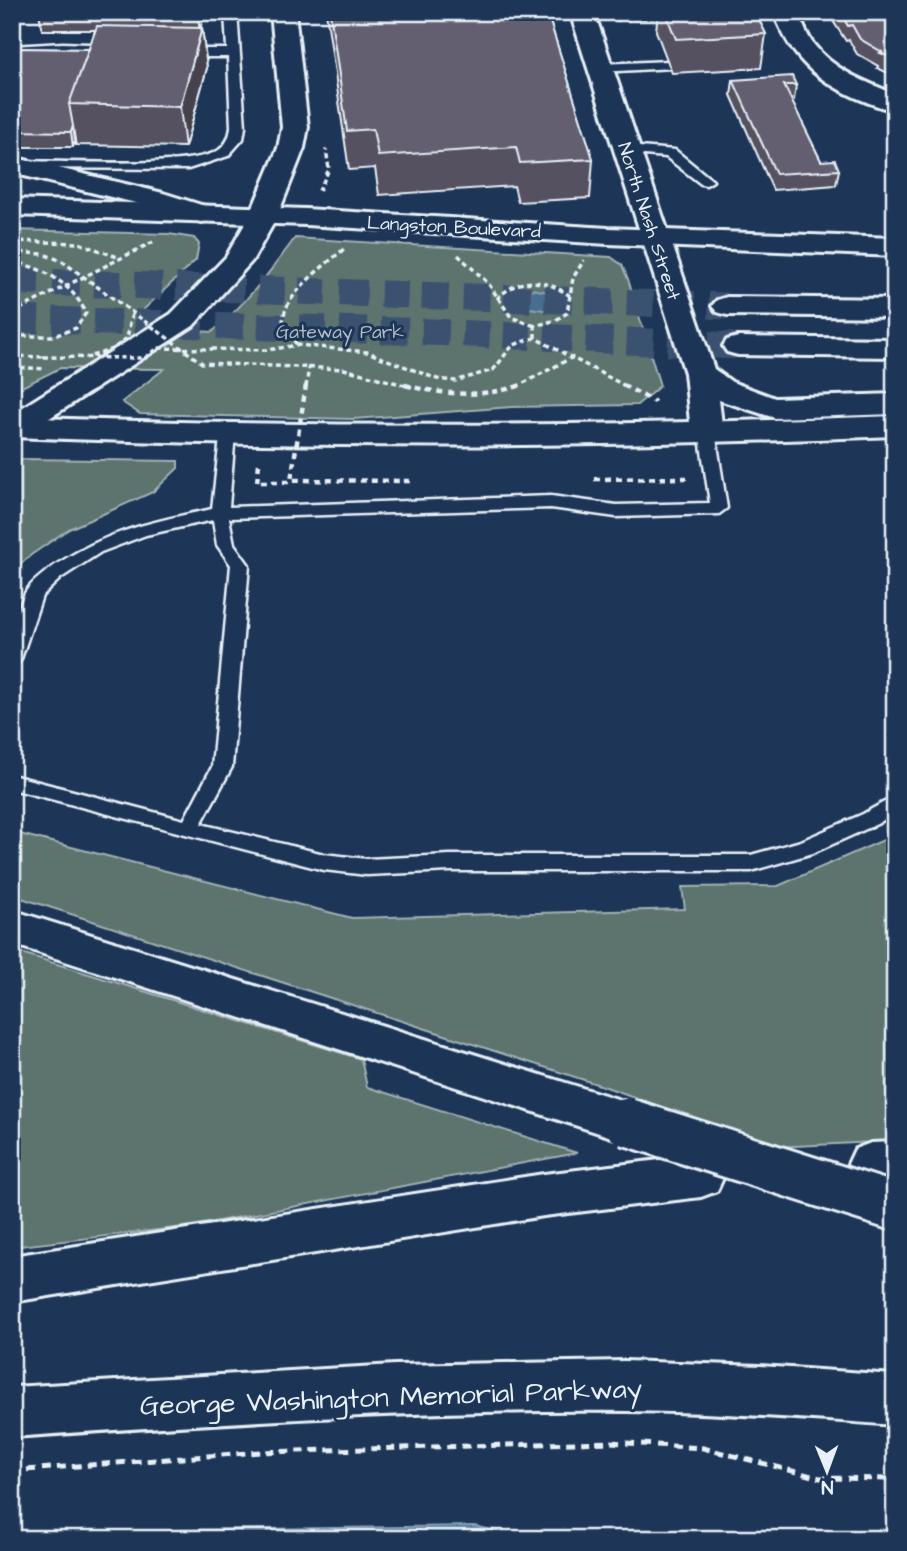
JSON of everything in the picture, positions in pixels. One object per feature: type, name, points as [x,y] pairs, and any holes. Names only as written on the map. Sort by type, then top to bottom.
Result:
[{"type":"main road","points":[[13,427],[182,320],[238,261],[263,217],[291,148],[295,127],[283,12]]},
{"type":"main road","points":[[785,12],[805,50],[821,66],[836,77],[895,103]]},
{"type":"main road","name":"North Nash Street","points":[[595,16],[600,68],[700,373],[707,432]]},
{"type":"main road","points":[[12,165],[126,192],[201,214]]},
{"type":"main road","name":"Langston Boulevard","points":[[12,207],[895,247]]},
{"type":"main road","points":[[727,306],[895,308]]},
{"type":"main road","points":[[737,346],[895,348]]},
{"type":"main road","points":[[700,373],[721,389],[742,399],[775,408],[895,404]]},
{"type":"main road","points":[[13,427],[227,433],[537,435],[895,426]]},
{"type":"main road","points":[[12,927],[895,1207]]},
{"type":"main road","points":[[12,1279],[544,1195],[701,1176]]},
{"type":"main road","name":"George Washington Memorial Parkway","points":[[12,1412],[290,1394],[536,1386],[704,1388],[895,1400]]},
{"type":"lane","points":[[12,165],[165,166],[188,165],[216,158],[236,139],[238,127],[231,12]]},
{"type":"lane","points":[[12,50],[96,55],[129,51],[63,47],[37,50]]},
{"type":"lane","points":[[166,52],[233,53]]},
{"type":"lane","points":[[600,68],[669,65]]},
{"type":"lane","points":[[627,150],[670,153],[706,181]]},
{"type":"lane","points":[[12,659],[34,593],[55,574],[95,548],[142,530],[220,513],[551,502],[616,511],[719,508],[707,432]]},
{"type":"lane","points":[[189,829],[222,767],[232,680],[240,565],[226,545],[220,513],[227,433]]},
{"type":"lane","points":[[12,782],[324,862],[367,867],[450,863],[751,863],[806,847],[870,819],[895,803]]},
{"type":"path","points":[[595,16],[673,16]]},
{"type":"path","points":[[12,313],[157,240]]},
{"type":"path","points":[[12,241],[79,243],[120,258]]},
{"type":"path","points":[[298,345],[289,339],[284,329],[284,311],[288,303],[306,281],[351,243]]},
{"type":"path","points":[[452,249],[490,286],[507,316],[519,323],[535,326],[556,320],[567,313],[573,278],[587,257]]},
{"type":"path","points":[[12,252],[43,254],[56,258],[202,363],[344,369],[428,391],[478,393],[504,391],[527,383],[573,357]]},
{"type":"path","points":[[12,261],[37,266],[80,298],[86,313],[76,328],[54,336],[12,336]]},
{"type":"path","points":[[497,300],[509,287],[536,281],[556,286],[570,296]]},
{"type":"path","points":[[88,358],[113,349],[127,338],[132,313]]},
{"type":"path","points":[[535,326],[535,338]]},
{"type":"path","points":[[12,356],[145,358],[158,348],[268,350],[298,345],[367,352],[437,379],[455,381],[476,377],[492,370],[502,360],[506,350],[519,342],[535,338],[658,404]]},
{"type":"path","points":[[309,366],[291,480],[414,481]]},
{"type":"path","points":[[12,367],[57,369]]},
{"type":"path","points":[[259,463],[257,482],[280,482]]},
{"type":"path","points":[[12,1471],[260,1452],[610,1442],[704,1448],[820,1478],[895,1479]]},
{"type":"green space","name":"Gateway Park","points":[[12,230],[169,234],[194,238],[199,244],[196,260],[141,312],[172,329],[212,332],[246,299],[295,238],[611,257],[622,265],[628,279],[660,386],[637,405],[512,407],[354,419],[140,414],[122,402],[164,369],[60,368],[12,392]]},
{"type":"green space","points":[[23,459],[178,461],[178,468],[153,492],[69,529],[31,555],[12,572],[12,462]]},
{"type":"green space","points":[[12,832],[352,918],[685,909],[682,887],[778,886],[895,835],[895,1141],[775,1147],[609,1088],[12,895]]},
{"type":"green space","points":[[12,950],[361,1059],[367,1087],[577,1153],[192,1226],[12,1247]]},
{"type":"water","points":[[532,289],[548,292],[555,299],[554,303],[544,310],[522,307],[517,298],[519,294]]},
{"type":"water","points":[[474,1526],[532,1539],[52,1539],[184,1530]]},
{"type":"building","points":[[330,12],[547,12],[593,159],[520,163],[516,147],[378,156],[373,129],[347,131]]},
{"type":"building","points":[[665,12],[755,12],[766,34],[676,39]]},
{"type":"building","points":[[840,12],[891,12],[895,19],[895,59],[880,53],[882,52],[860,39]]},
{"type":"building","points":[[97,26],[202,28],[180,107],[69,104]]},
{"type":"building","points":[[12,48],[89,49],[69,104],[73,126],[71,132],[12,131]]},
{"type":"building","points":[[792,76],[796,85],[784,85],[821,161],[835,160],[839,170],[776,174],[733,80]]},
{"type":"tunnel","points":[[12,281],[727,306]]},
{"type":"tunnel","points":[[12,319],[431,332],[738,346]]}]
